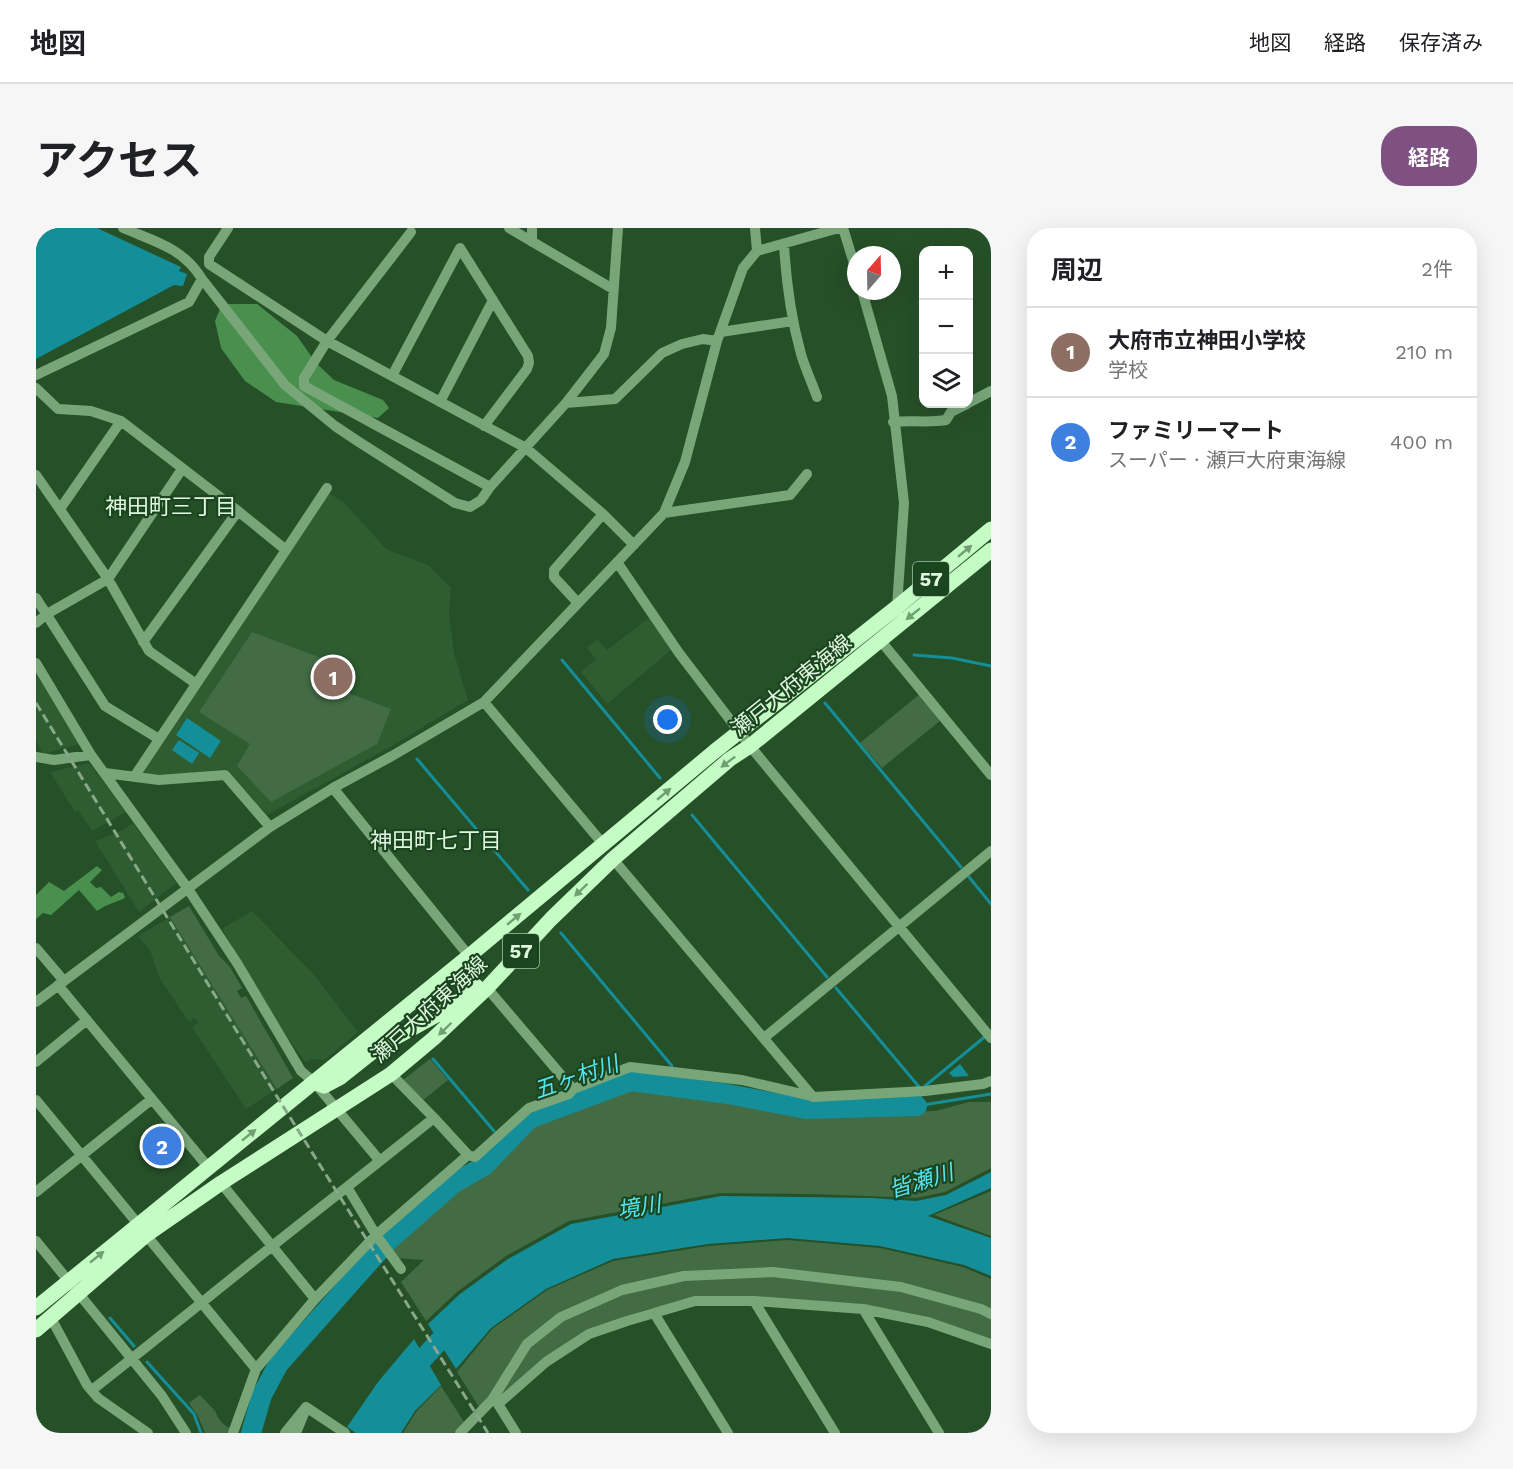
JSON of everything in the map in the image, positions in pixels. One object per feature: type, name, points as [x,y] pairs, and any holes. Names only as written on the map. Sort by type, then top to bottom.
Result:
[{"type":"main road","name":"瀬戸大府東海線","points":[[36,1330],[79,1293],[208,1167],[991,529]]},
{"type":"main road","name":"瀬戸大府東海線","points":[[36,1308],[68,1281],[142,1230],[221,1183],[391,1074],[434,1038],[487,988],[613,859],[730,759],[750,746],[991,550]]},
{"type":"main road","name":"57","points":[[314,1082],[324,1086],[341,1077],[380,1046],[446,1010],[499,963],[523,949]]},
{"type":"street","points":[[123,228],[175,250],[193,264],[202,279],[285,385],[335,426],[455,502],[470,507],[481,500],[566,404],[604,354],[611,328],[618,228]]},
{"type":"street","points":[[228,228],[209,257],[209,264],[327,341],[526,448],[603,514],[634,545]]},
{"type":"street","points":[[509,228],[613,289]]},
{"type":"street","points":[[532,228],[532,242]]},
{"type":"street","points":[[754,228],[757,251]]},
{"type":"street","points":[[36,1002],[270,826],[484,702],[664,513],[685,462],[719,336],[743,268],[757,251],[838,228]]},
{"type":"street","points":[[843,228],[849,246]]},
{"type":"street","points":[[411,232],[327,341],[304,378],[304,386],[490,488]]},
{"type":"street","points":[[784,244],[786,283],[793,321],[801,356],[817,397]]},
{"type":"street","points":[[392,376],[460,248],[528,356],[529,363],[527,369],[484,426]]},
{"type":"street","points":[[36,375],[189,302],[202,279]]},
{"type":"street","points":[[440,402],[493,300]]},
{"type":"street","points":[[865,300],[892,396],[893,422],[904,503],[897,607]]},
{"type":"street","points":[[566,404],[615,399],[662,353],[682,344],[793,321]]},
{"type":"street","points":[[36,388],[58,409],[91,411],[121,421],[286,550]]},
{"type":"street","points":[[973,400],[991,391]]},
{"type":"street","points":[[893,422],[919,420],[928,423],[946,420],[951,412],[959,408]]},
{"type":"street","points":[[60,509],[121,421]]},
{"type":"street","points":[[36,623],[47,614],[108,579],[182,469]]},
{"type":"street","points":[[664,513],[790,495],[807,474]]},
{"type":"street","points":[[36,475],[108,579],[149,651],[195,683]]},
{"type":"street","points":[[134,777],[327,488]]},
{"type":"street","points":[[143,642],[238,511]]},
{"type":"street","points":[[578,603],[554,577],[554,570],[603,514]]},
{"type":"street","points":[[617,562],[679,653],[750,746],[989,1035]]},
{"type":"street","points":[[36,598],[105,706],[159,739]]},
{"type":"street","points":[[880,640],[991,775]]},
{"type":"street","points":[[36,663],[92,755],[188,889],[237,963],[301,1071],[314,1082],[380,1161]]},
{"type":"street","points":[[484,702],[603,844]]},
{"type":"street","points":[[36,757],[54,760],[92,755]]},
{"type":"street","points":[[105,773],[159,780],[225,775],[270,826]]},
{"type":"street","points":[[333,788],[469,956]]},
{"type":"street","points":[[764,1038],[991,851]]},
{"type":"street","points":[[613,859],[813,1096]]},
{"type":"street","points":[[36,948],[87,1020],[208,1167]]},
{"type":"street","points":[[487,988],[573,1089]]},
{"type":"street","points":[[36,1062],[87,1020]]},
{"type":"street","points":[[391,1074],[468,1155],[475,1157],[529,1108],[569,1094],[573,1089],[630,1067],[742,1080],[813,1096],[921,1091],[983,1084],[991,1081]]},
{"type":"street","points":[[36,1192],[152,1099]]},
{"type":"street","points":[[36,1100],[256,1369]]},
{"type":"street","points":[[92,1390],[434,1118]]},
{"type":"street","points":[[233,1433],[256,1369],[315,1299],[376,1236],[468,1155]]},
{"type":"street","points":[[221,1183],[315,1299]]},
{"type":"street","points":[[347,1187],[376,1236],[401,1269]]},
{"type":"street","points":[[36,1241],[162,1396],[186,1433]]},
{"type":"street","points":[[495,1402],[527,1344],[561,1317],[622,1290],[684,1276],[773,1272],[901,1287],[981,1309],[991,1314]]},
{"type":"street","points":[[460,1433],[546,1362],[589,1334],[695,1301],[754,1301],[863,1309],[928,1322],[991,1343]]},
{"type":"street","points":[[754,1301],[835,1433]]},
{"type":"street","points":[[863,1309],[939,1433]]},
{"type":"street","points":[[654,1313],[728,1433]]},
{"type":"street","points":[[51,1318],[98,1398],[148,1433]]},
{"type":"street","points":[[495,1402],[516,1433]]},
{"type":"street","points":[[306,1407],[345,1433]]},
{"type":"street","points":[[285,1433],[306,1407]]},
{"type":"street","points":[[296,1433],[306,1407]]},
{"type":"shaded area","points":[[222,304],[257,304],[297,336],[316,363],[334,380],[383,400],[389,408],[378,418],[276,402],[245,381],[221,348],[215,321]]},
{"type":"shaded area","points":[[328,493],[344,502],[386,549],[428,565],[451,588],[449,611],[454,653],[468,700],[390,747],[267,815],[226,769],[158,777],[141,774]]},
{"type":"shaded area","points":[[650,617],[671,650],[607,704],[581,672],[596,659],[587,648],[597,639],[607,650]]},
{"type":"shaded area","points":[[252,632],[356,671],[348,693],[391,709],[377,744],[271,802],[237,766],[250,744],[199,712]]},
{"type":"shaded area","points":[[36,674],[79,744],[44,754],[36,741]]},
{"type":"shaded area","points":[[920,694],[941,720],[882,768],[860,743]]},
{"type":"shaded area","points":[[89,763],[126,812],[92,831],[78,810],[75,812],[50,772]]},
{"type":"shaded area","points":[[133,823],[176,883],[139,912],[95,841],[119,832]]},
{"type":"shaded area","points":[[97,866],[102,870],[90,882],[96,888],[101,887],[111,897],[119,892],[123,893],[125,897],[123,899],[97,911],[79,890],[51,915],[43,913],[36,919],[36,895],[49,882],[64,891]]},
{"type":"shaded area","points":[[189,906],[219,956],[230,967],[242,988],[237,991],[241,998],[246,996],[293,1078],[246,1109],[192,1027],[198,1023],[195,1018],[189,1022],[159,977],[150,950],[138,936]]},
{"type":"shaded area","points":[[189,906],[219,956],[230,967],[242,988],[237,991],[241,998],[246,996],[293,1078],[277,1089],[170,917]]},
{"type":"shaded area","points":[[252,911],[314,975],[358,1032],[324,1060],[313,1059],[306,1063],[281,1029],[222,929]]},
{"type":"shaded area","points":[[430,1059],[448,1080],[422,1101],[403,1080]]},
{"type":"shaded area","points":[[632,1086],[728,1097],[805,1115],[936,1111],[969,1102],[991,1102],[991,1168],[945,1192],[916,1198],[720,1193],[569,1221],[506,1256],[457,1292],[426,1321],[401,1282],[424,1260],[396,1258],[391,1251],[456,1186],[488,1170],[532,1123]]},
{"type":"shaded area","points":[[991,1191],[991,1236],[934,1215]]},
{"type":"shaded area","points":[[787,1240],[880,1248],[963,1267],[991,1279],[991,1339],[925,1316],[861,1304],[695,1299],[645,1310],[589,1330],[543,1358],[501,1394],[479,1407],[457,1372],[492,1329],[547,1290],[613,1261],[708,1246]]},
{"type":"shaded area","points":[[441,1386],[464,1422],[454,1433],[403,1433],[416,1412]]},
{"type":"shaded area","points":[[200,1395],[222,1422],[231,1429],[230,1433],[205,1433],[198,1416],[189,1403]]},
{"type":"water","points":[[36,228],[97,228],[181,267],[179,271],[187,274],[183,286],[174,285],[36,359]]},
{"type":"water","points":[[187,718],[221,741],[210,758],[176,735]]},
{"type":"water","points":[[179,740],[199,753],[192,764],[172,750]]},
{"type":"water","points":[[960,1064],[969,1076],[953,1077],[949,1073]]},
{"type":"water","points":[[991,1172],[991,1188],[928,1216],[991,1238],[991,1276],[964,1265],[880,1246],[787,1238],[708,1244],[613,1259],[546,1289],[491,1328],[456,1369],[428,1324],[460,1294],[508,1259],[571,1224],[721,1196],[871,1198],[916,1201],[946,1195]]},
{"type":"water","points":[[414,1339],[441,1385],[415,1411],[401,1433],[356,1433],[347,1427],[378,1382]]},
{"type":"waterway","points":[[914,655],[952,658],[991,666]]},
{"type":"waterway","points":[[562,660],[660,778]]},
{"type":"waterway","points":[[825,703],[961,867]]},
{"type":"waterway","points":[[417,759],[528,890]]},
{"type":"waterway","points":[[692,815],[827,977]]},
{"type":"waterway","points":[[969,877],[991,904]]},
{"type":"waterway","points":[[561,933],[672,1066]]},
{"type":"waterway","points":[[836,988],[920,1088]]},
{"type":"waterway","points":[[925,1086],[987,1035]]},
{"type":"waterway","points":[[433,1059],[494,1131]]},
{"type":"waterway","points":[[669,1086],[671,1078]]},
{"type":"waterway","name":"五ヶ村川","points":[[251,1433],[262,1395],[278,1365],[353,1280],[388,1241],[454,1183],[484,1166],[529,1119],[631,1081],[728,1094],[806,1109],[917,1106]]},
{"type":"waterway","name":"五ヶ村川","points":[[921,1095],[917,1106],[991,1094]]},
{"type":"waterway","name":"五ヶ村川","points":[[501,1140],[505,1145]]},
{"type":"waterway","points":[[110,1318],[134,1346]]},
{"type":"waterway","name":"境川","points":[[407,1376],[444,1336],[458,1325]]},
{"type":"waterway","points":[[147,1362],[194,1414],[201,1433]]},
{"type":"railway","points":[[36,703],[271,1087],[488,1433]]},
{"type":"place","name":"大府市立神田小学校","points":[[333,677]]},
{"type":"place","name":"ファミリーマート","points":[[162,1146]]},
{"type":"district","name":"神田町三丁目","points":[[171,506]]},
{"type":"district","name":"神田町七丁目","points":[[436,840]]},
{"type":"water label","name":"皆瀬川","points":[[921,1181]]}]
